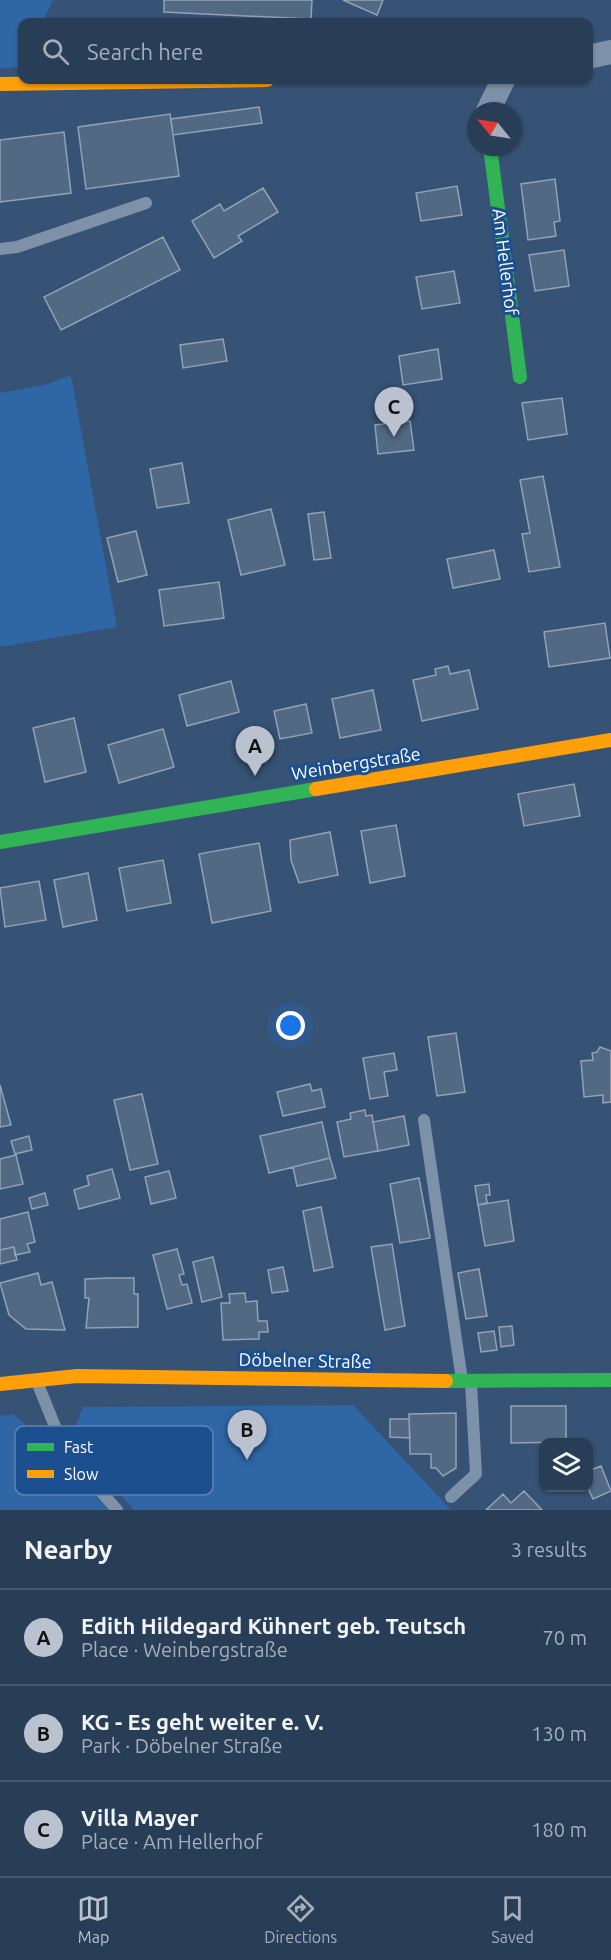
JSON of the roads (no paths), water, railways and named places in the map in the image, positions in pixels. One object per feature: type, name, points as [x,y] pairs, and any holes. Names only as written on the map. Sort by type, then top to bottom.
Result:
[{"type":"street","points":[[593,56],[611,52]]},
{"type":"street","points":[[0,84],[18,84]]},
{"type":"street","points":[[492,102],[501,84]]},
{"type":"street","name":"Am Hellerhof","points":[[491,156],[520,377]]},
{"type":"street","name":"Weinbergstraße","points":[[0,842],[611,740]]},
{"type":"street","name":"Döbelner Straße","points":[[0,1384],[35,1378],[77,1376],[466,1381],[611,1380]]},
{"type":"lane","points":[[0,249],[17,247],[146,203]]},
{"type":"lane","points":[[424,1120],[466,1381],[477,1473],[451,1497]]},
{"type":"lane","points":[[35,1378],[55,1426]]},
{"type":"lane","points":[[104,1495],[117,1510]]},
{"type":"place","name":"Villa Mayer","points":[[394,437]]},
{"type":"place","name":"Edith Hildegard Kühnert geb. Teutsch","points":[[255,776]]},
{"type":"place","name":"KG - Es geht weiter e. V.","points":[[247,1460]]}]
